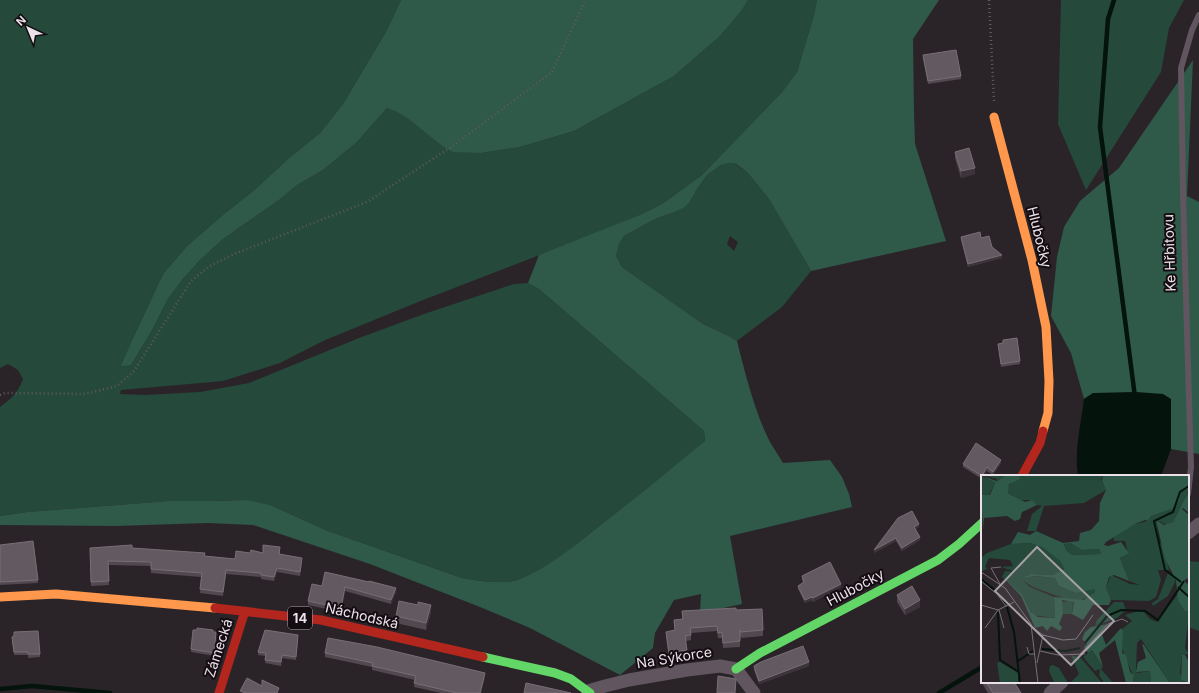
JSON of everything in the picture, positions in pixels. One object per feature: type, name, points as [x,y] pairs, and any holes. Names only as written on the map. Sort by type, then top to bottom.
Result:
[{"type":"street","name":"Hlubočky","points":[[994,117],[1032,260],[1046,327],[1050,381],[1048,414],[1040,443],[1023,475]]},
{"type":"street","name":"Hlubočky","points":[[736,669],[760,653],[938,560],[960,544],[981,524]]},
{"type":"street","points":[[1189,532],[1199,524]]},
{"type":"street","name":"Náchodská","points":[[0,598],[56,594],[245,611],[321,620],[555,673],[571,679],[589,692]]},
{"type":"street","name":"Zámecká","points":[[219,693],[245,611]]},
{"type":"street","name":"Na Sýkorce","points":[[589,692],[629,680],[687,670],[720,666],[736,669]]},
{"type":"street","points":[[736,669],[754,693]]},
{"type":"street","points":[[1050,693],[1061,683]]},
{"type":"lane","name":"Ke Hřbitovu","points":[[1189,485],[1191,467],[1181,68],[1192,30],[1199,14]]},
{"type":"path","points":[[0,395],[5,393],[85,394],[117,386],[134,371],[190,280],[210,266],[234,254],[367,202],[454,145],[552,72],[584,0]]},
{"type":"path","points":[[989,0],[994,117]]},
{"type":"green space","points":[[0,0],[401,0],[387,30],[343,104],[320,133],[187,246],[163,274],[135,334],[131,365],[151,332],[168,299],[182,280],[200,260],[223,239],[279,200],[297,185],[323,170],[357,142],[387,108],[407,118],[442,146],[481,153],[520,147],[574,131],[674,76],[720,36],[742,10],[748,0],[817,0],[797,72],[782,92],[702,175],[662,204],[594,234],[418,302],[323,341],[280,363],[223,381],[121,390],[120,394],[145,395],[200,392],[249,383],[359,338],[424,314],[514,284],[528,283],[539,289],[704,431],[705,442],[551,563],[520,579],[507,582],[462,578],[328,531],[270,505],[248,500],[169,501],[27,512],[0,516],[0,407],[14,395],[23,379],[18,370],[8,364],[0,368]]},
{"type":"green space","points":[[401,0],[748,0],[742,10],[720,36],[674,76],[574,131],[520,147],[481,153],[453,152],[442,146],[407,118],[387,108],[357,142],[323,170],[297,185],[279,200],[223,239],[200,260],[182,280],[168,299],[151,332],[131,365],[121,366],[163,274],[187,246],[320,133],[343,104],[387,30]]},
{"type":"green space","points":[[817,0],[939,0],[913,39],[914,113],[915,144],[946,241],[811,271],[769,199],[747,172],[736,164],[730,163],[721,165],[707,175],[690,202],[683,208],[655,219],[624,236],[619,244],[616,256],[622,267],[703,324],[737,341],[755,406],[770,442],[783,463],[830,460],[842,477],[849,494],[852,507],[730,536],[742,604],[700,613],[701,594],[674,600],[655,633],[653,648],[620,675],[530,628],[480,607],[370,564],[253,525],[208,523],[115,526],[0,525],[0,516],[27,512],[169,501],[248,500],[270,505],[328,531],[462,578],[491,582],[514,581],[551,563],[705,441],[704,431],[539,289],[528,283],[539,255],[642,214],[662,204],[702,175],[782,92],[797,72]]},
{"type":"green space","points":[[1061,0],[1184,0],[1169,28],[1161,72],[1086,190],[1058,124]]},
{"type":"green space","points":[[1193,60],[1187,196],[1199,202],[1199,454],[1171,449],[1171,399],[1093,393],[1084,399],[1071,353],[1051,316],[1057,257],[1064,227],[1080,201],[1119,168]]},
{"type":"green space","points":[[730,163],[735,164],[747,172],[769,199],[811,271],[782,307],[737,341],[703,324],[622,267],[616,256],[619,244],[624,236],[655,219],[672,213],[690,202],[707,175],[721,165]],"holes":[[[730,236],[738,242],[734,251],[727,244]]]},
{"type":"green space","points":[[1189,561],[1199,562],[1199,631],[1189,627]]},
{"type":"shaded area","points":[[1136,392],[1163,394],[1171,399],[1171,449],[1161,475],[1078,475],[1077,447],[1084,399],[1093,393]]},
{"type":"building","points":[[956,50],[961,76],[928,81],[923,55]]},
{"type":"building","points":[[969,148],[975,168],[961,171],[955,152]]},
{"type":"building","points":[[980,232],[981,238],[989,236],[992,247],[1002,255],[968,264],[961,237]]},
{"type":"building","points":[[1017,338],[1020,361],[1001,364],[998,344],[1003,343],[1003,340]]},
{"type":"building","points":[[976,443],[1001,460],[993,472],[987,467],[981,475],[963,464]]},
{"type":"building","points":[[912,511],[919,524],[914,527],[920,537],[902,548],[896,538],[874,550],[898,518]]},
{"type":"building","points":[[33,541],[38,580],[0,582],[0,545]]},
{"type":"building","points":[[132,545],[132,548],[205,553],[204,556],[235,559],[236,551],[250,553],[251,550],[263,553],[263,545],[280,547],[279,554],[302,558],[300,572],[277,568],[274,577],[261,575],[261,573],[226,570],[223,592],[200,589],[202,573],[151,569],[151,562],[108,561],[109,581],[91,582],[90,548]]},
{"type":"building","points":[[830,562],[841,584],[813,598],[812,597],[805,600],[798,586],[804,582],[802,576]]},
{"type":"building","points":[[325,572],[396,588],[391,600],[345,587],[341,608],[308,601],[312,584],[322,586]]},
{"type":"building","points":[[912,586],[920,600],[905,609],[897,595]]},
{"type":"building","points":[[399,601],[418,605],[418,602],[431,605],[426,623],[396,616]]},
{"type":"building","points":[[736,608],[736,610],[762,609],[763,630],[741,632],[740,630],[740,641],[723,643],[722,632],[718,633],[717,626],[690,628],[691,635],[685,636],[687,650],[669,653],[666,632],[675,630],[674,620],[683,619],[682,611]]},
{"type":"building","points":[[197,628],[213,630],[213,632],[216,632],[214,653],[191,649],[193,630],[197,630]]},
{"type":"building","points":[[265,630],[298,635],[296,657],[282,655],[281,662],[265,660],[266,653],[258,652]]},
{"type":"building","points":[[38,631],[40,654],[14,652],[12,637],[14,636],[14,632]]},
{"type":"building","points":[[328,638],[377,647],[485,673],[480,693],[457,693],[414,683],[416,676],[372,666],[373,663],[325,653]]},
{"type":"building","points":[[803,646],[809,662],[759,681],[754,666]]},
{"type":"building","points":[[718,676],[736,679],[735,693],[717,693]]},
{"type":"building","points":[[247,678],[262,686],[262,680],[279,688],[277,693],[245,693],[240,691]]},
{"type":"building","points":[[526,683],[571,693],[524,693]]},
{"type":"building","points":[[987,683],[1015,683],[1021,693],[993,693]]},
{"type":"waterway","points":[[1114,0],[1108,19],[1100,127],[1135,397]]},
{"type":"waterway","points":[[939,693],[981,668]]},
{"type":"waterway","points":[[0,689],[32,686],[110,693]]},
{"type":"traffic: fast","points":[[736,669],[760,653],[938,560],[959,544],[981,524]]},
{"type":"traffic: fast","points":[[483,657],[555,673],[571,679],[590,693]]},
{"type":"traffic: slow","points":[[994,117],[1032,260],[1046,327],[1049,381],[1048,413],[1043,431]]},
{"type":"traffic: slow","points":[[0,597],[56,594],[215,608]]},
{"type":"traffic: jam","points":[[1023,475],[1040,443],[1043,431]]},
{"type":"traffic: jam","points":[[215,608],[321,620],[483,657]]},
{"type":"traffic: jam","points":[[219,693],[245,611]]}]
